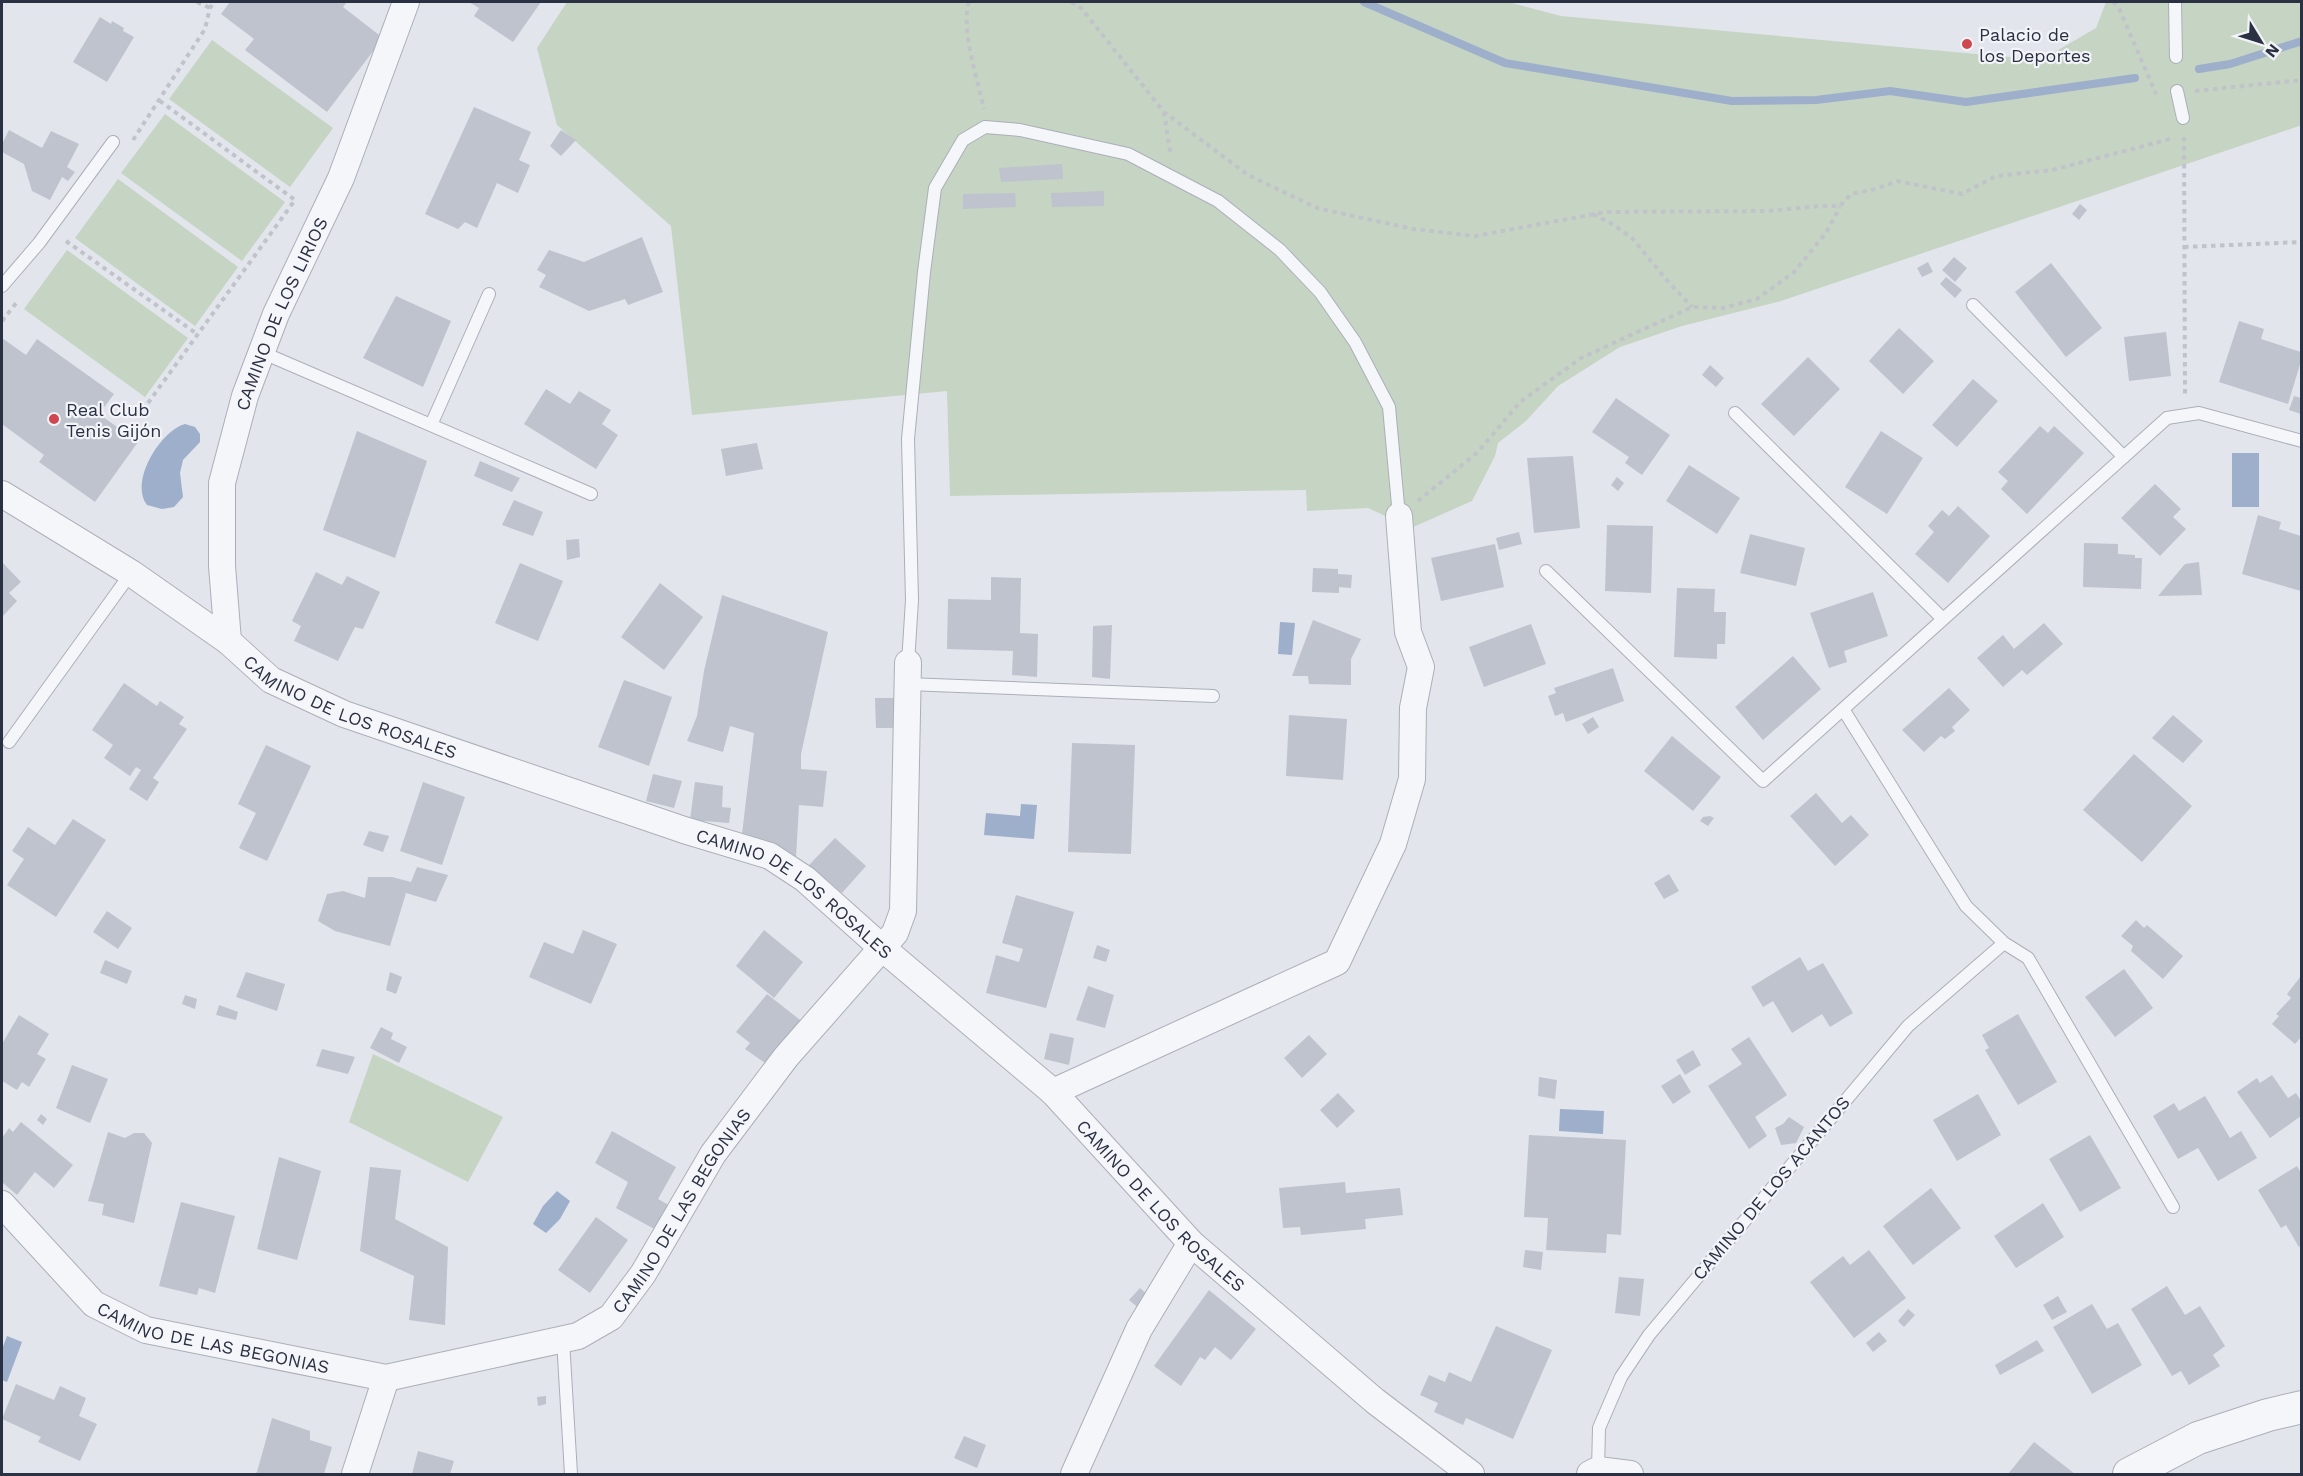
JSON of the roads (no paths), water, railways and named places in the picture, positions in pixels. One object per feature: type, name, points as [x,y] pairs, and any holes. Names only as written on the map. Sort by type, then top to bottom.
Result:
[{"type":"street","name":"CAMINO DE LOS LIRIOS","points":[[228,641],[222,566],[222,483],[245,396],[276,314],[341,178],[406,2]]},
{"type":"street","name":"CAMINO DE LOS ROSALES","points":[[2,494],[131,573],[228,641],[271,680],[344,714],[684,830],[770,856],[805,879],[881,947],[1053,1092],[1191,1243],[1375,1401],[1471,1474]]},
{"type":"street","points":[[1053,1092],[1337,962],[1393,844],[1412,779],[1413,708],[1421,667],[1408,632],[1398,516]]},
{"type":"street","name":"CAMINO DE LAS BEGONIAS","points":[[2,1203],[94,1304],[146,1330],[386,1378],[578,1336],[611,1317],[643,1274],[713,1154],[786,1057],[895,933],[903,911],[908,673]]},
{"type":"street","points":[[1074,1474],[1139,1329],[1191,1243]]},
{"type":"street","points":[[355,1474],[386,1378]]},
{"type":"street","points":[[2129,1474],[2198,1438],[2268,1415],[2301,1407]]},
{"type":"street","points":[[1594,1472],[1630,1474]]},
{"type":"lane","points":[[2175,2],[2176,57]]},
{"type":"lane","points":[[2177,92],[2183,118]]},
{"type":"lane","points":[[1214,696],[908,673],[912,600],[908,439],[924,272],[935,188],[963,140],[986,127],[1020,130],[1128,154],[1218,201],[1280,250],[1320,292],[1355,342],[1389,407],[1398,516]]},
{"type":"lane","points":[[2,286],[39,243],[113,142]]},
{"type":"lane","points":[[431,425],[489,294]]},
{"type":"lane","points":[[1972,305],[2124,457]]},
{"type":"lane","points":[[261,352],[591,494]]},
{"type":"lane","points":[[1735,413],[1943,620]]},
{"type":"lane","points":[[1546,571],[1763,781],[2167,418],[2199,413],[2301,441]]},
{"type":"lane","points":[[9,742],[131,573]]},
{"type":"lane","points":[[1843,709],[1966,906],[2004,943],[2028,958],[2173,1207]]},
{"type":"lane","name":"CAMINO DE LOS ACANTOS","points":[[1594,1472],[1599,1428],[1621,1377],[1649,1335],[1908,1026],[2004,943]]},
{"type":"lane","points":[[563,1340],[571,1474]]},
{"type":"water","points":[[185,424],[195,427],[200,434],[200,442],[183,460],[180,473],[183,497],[174,507],[162,509],[147,505],[142,495],[142,484],[150,458],[166,436]]},
{"type":"water","points":[[2232,453],[2259,453],[2259,507],[2232,507]]},
{"type":"water","points":[[1280,622],[1295,623],[1292,655],[1278,654]]},
{"type":"water","points":[[1021,804],[1037,805],[1034,839],[984,835],[986,813],[1020,816]]},
{"type":"water","points":[[1560,1109],[1604,1111],[1603,1134],[1559,1131]]},
{"type":"water","points":[[557,1191],[570,1201],[560,1219],[546,1233],[533,1224],[543,1206]]},
{"type":"water","points":[[7,1336],[22,1342],[7,1382],[2,1380],[2,1349]]},
{"type":"waterway","points":[[1364,2],[1505,63],[1732,101],[1816,100],[1890,91],[1966,102],[2135,78]]},
{"type":"waterway","points":[[2199,69],[2230,64],[2302,41]]},
{"type":"place","name":"Palacio de los Deportes","points":[[1967,44]]},
{"type":"place","name":"Real Club Tenis Gijón","points":[[54,419]]}]
